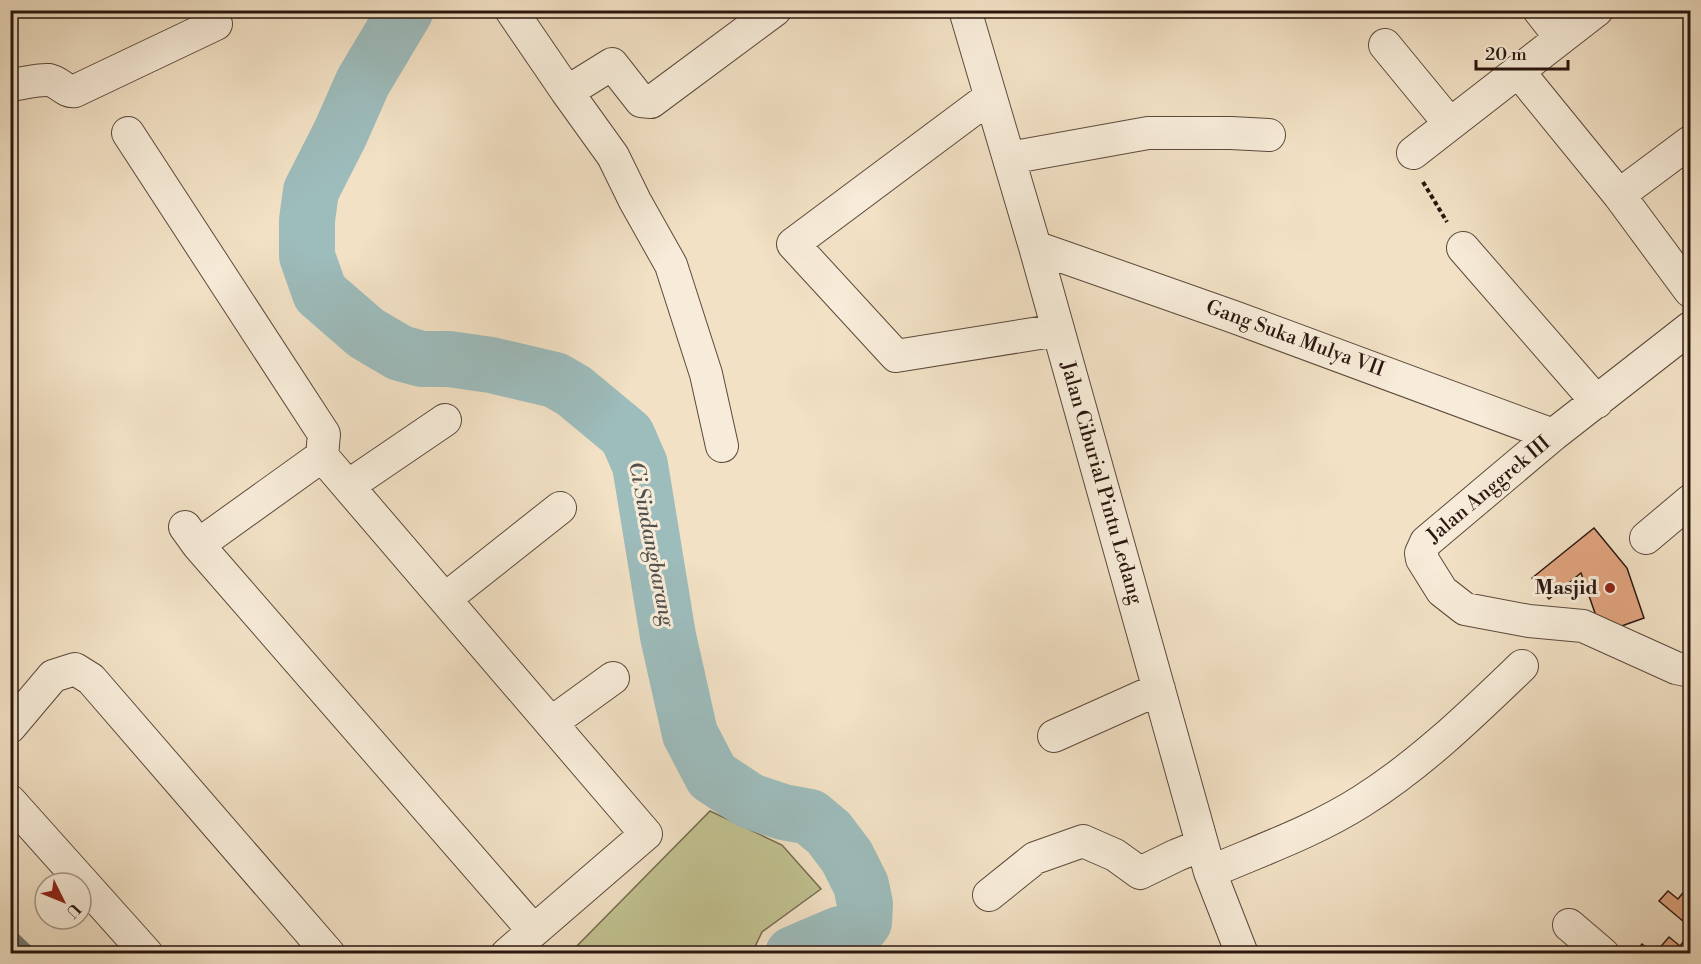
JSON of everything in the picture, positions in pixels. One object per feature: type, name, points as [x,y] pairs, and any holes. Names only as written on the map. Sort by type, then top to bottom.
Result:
[{"type":"street","points":[[511,10],[613,156],[671,265],[706,374],[722,446]]},
{"type":"street","points":[[567,92],[612,64],[641,101],[651,102],[775,10]]},
{"type":"street","name":"Jalan Ciburial Pintu Ledang","points":[[965,10],[1035,247],[1206,859],[1242,954]]},
{"type":"street","points":[[1539,10],[1561,38]]},
{"type":"street","points":[[1413,153],[1597,10]]},
{"type":"street","points":[[10,85],[52,81],[72,92],[216,24]]},
{"type":"street","points":[[1385,45],[1450,124]]},
{"type":"street","points":[[1518,71],[1619,195],[1690,291]]},
{"type":"street","points":[[990,97],[793,244],[896,356],[1058,330]]},
{"type":"street","points":[[128,133],[324,434],[322,456],[646,834],[507,954]]},
{"type":"street","points":[[1009,158],[1148,133],[1269,135]]},
{"type":"street","points":[[1619,195],[1690,142]]},
{"type":"street","name":"Gang Suka Mulya VII","points":[[1035,247],[1256,324],[1553,435]]},
{"type":"street","points":[[1463,248],[1597,402]]},
{"type":"street","name":"Jalan Anggrek III","points":[[1690,328],[1553,435],[1426,542],[1421,553],[1422,559],[1442,591],[1465,609],[1529,621],[1583,626],[1676,668],[1690,671]]},
{"type":"street","points":[[348,486],[445,420]]},
{"type":"street","points":[[322,456],[191,536],[533,930]]},
{"type":"street","points":[[1646,538],[1690,501]]},
{"type":"street","points":[[445,599],[560,508]]},
{"type":"street","points":[[989,895],[1035,858],[1083,841],[1115,855],[1140,873],[1206,859],[1320,825],[1362,801],[1397,777],[1452,733],[1522,666]]},
{"type":"street","points":[[10,727],[53,676],[75,669],[91,680],[329,954]]},
{"type":"street","points":[[551,723],[613,678]]},
{"type":"street","points":[[1054,736],[1159,689]]},
{"type":"street","points":[[10,801],[147,954]]},
{"type":"street","points":[[1569,925],[1603,954]]},
{"type":"path","points":[[1413,153],[1424,186],[1463,248]]},
{"type":"green space","points":[[710,811],[782,845],[821,889],[762,932],[752,953],[570,953]]},
{"type":"building","name":"Masjid","points":[[1594,528],[1627,568],[1644,618],[1602,633],[1581,573],[1549,599],[1532,578]]},
{"type":"building","points":[[1690,884],[1690,927],[1659,901],[1668,891],[1678,899]]},
{"type":"building","points":[[1690,933],[1690,954],[1660,954],[1657,951],[1669,937],[1680,946]]},
{"type":"building","points":[[1642,944],[1655,954],[1634,954]]},
{"type":"waterway","name":"Ci Sindangbarang","points":[[406,10],[363,82],[311,191],[307,220],[307,256],[320,293],[366,333],[400,353],[422,359],[449,359],[491,365],[555,380],[574,391],[627,435],[640,465],[668,636],[690,734],[712,776],[750,801],[783,812],[810,817],[829,833],[847,857],[861,885],[865,904],[864,922],[858,930],[840,934],[793,954]]},
{"type":"waterway","points":[[10,918],[14,925],[12,934],[33,954]]},
{"type":"place","name":"Masjid","points":[[1610,588]]}]
